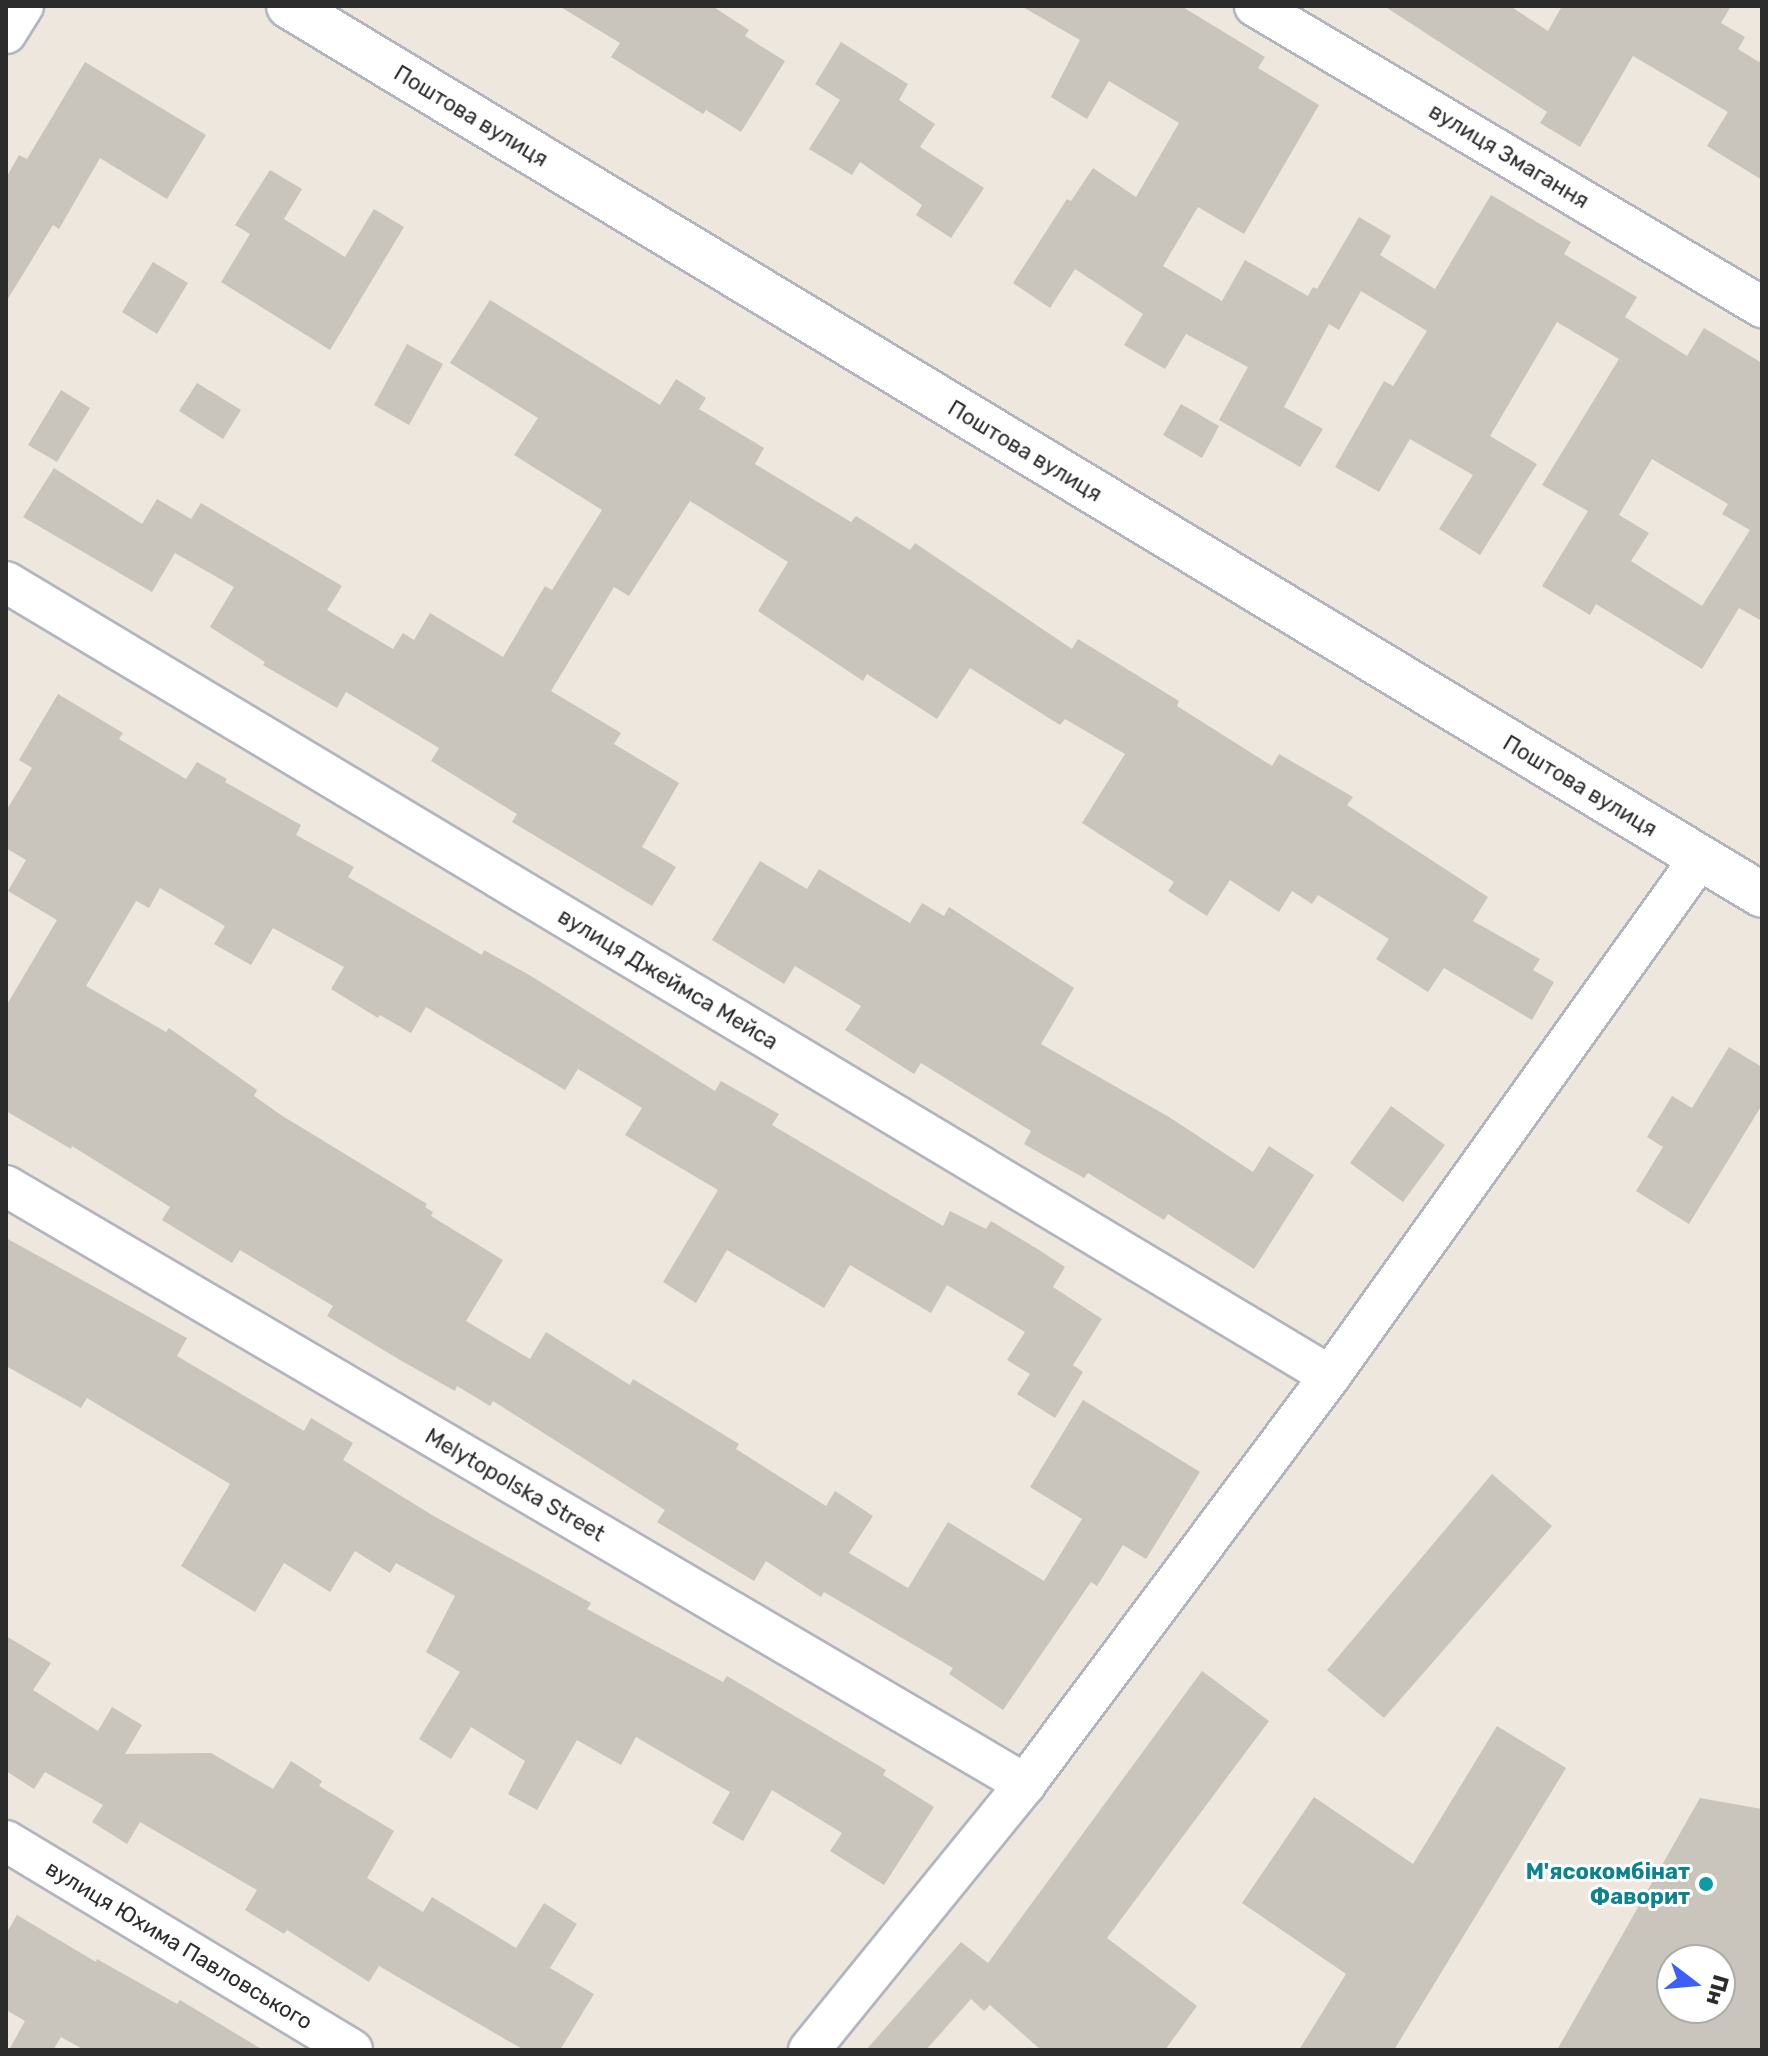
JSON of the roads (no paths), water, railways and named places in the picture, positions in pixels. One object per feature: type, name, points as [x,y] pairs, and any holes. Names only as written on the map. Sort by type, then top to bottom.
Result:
[{"type":"street","points":[[6,33],[23,6]]},
{"type":"street","name":"Поштова вулиця","points":[[289,6],[1762,895]]},
{"type":"street","name":"вулиця Змагання","points":[[1255,6],[1762,307]]},
{"type":"street","name":"вулиця Джеймса Мейса","points":[[6,582],[1330,1376]]},
{"type":"street","points":[[809,2050],[1025,1784],[1330,1376],[1700,858]]},
{"type":"street","name":"Melytopolska Street","points":[[6,1186],[1025,1784]]},
{"type":"street","name":"вулиця Юхима Павловського","points":[[6,1841],[352,2050]]},
{"type":"place","name":"М'ясокомбінат Фаворит","points":[[1706,1884]]}]
